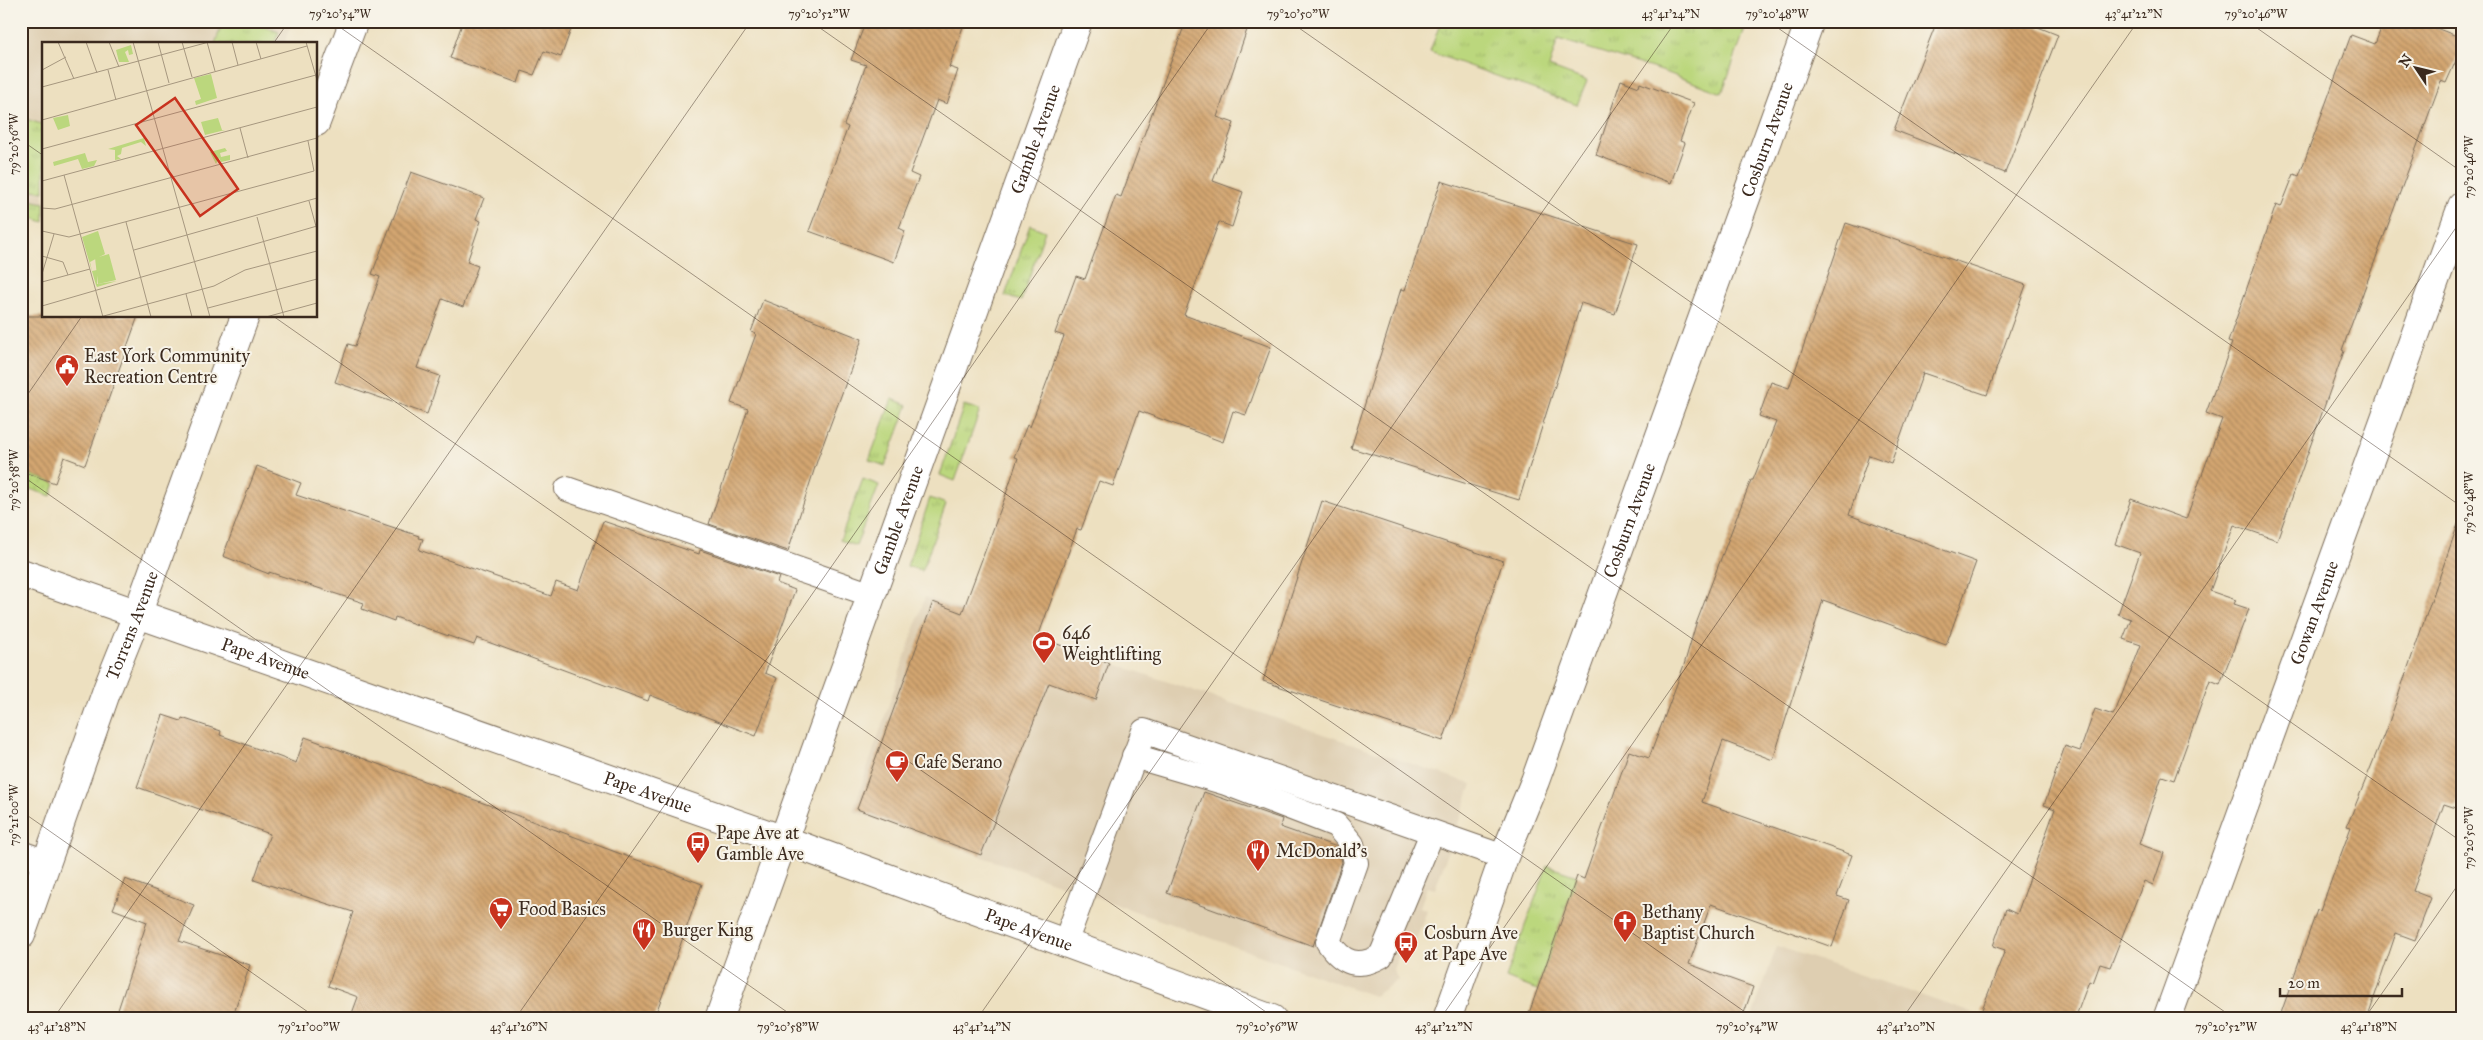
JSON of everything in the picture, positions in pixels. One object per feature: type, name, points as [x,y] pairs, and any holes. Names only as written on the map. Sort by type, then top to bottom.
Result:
[{"type":"street","points":[[318,117],[354,21]]},
{"type":"street","name":"Gamble Avenue","points":[[719,1019],[1078,21]]},
{"type":"street","name":"Cosburn Avenue","points":[[1447,1019],[1504,857],[1535,781],[1810,21]]},
{"type":"street","name":"Gowan Avenue","points":[[2167,1019],[2462,206]]},
{"type":"street","name":"Torrens Avenue","points":[[21,935],[108,687],[137,615],[244,318]]},
{"type":"street","name":"Pape Avenue","points":[[21,573],[784,840],[1272,1019]]},
{"type":"lane","points":[[567,489],[872,595]]},
{"type":"lane","points":[[1064,943],[1144,731],[1504,857]]},
{"type":"lane","points":[[1134,756],[1226,783],[1336,825],[1352,844],[1356,863],[1328,942],[1337,955],[1352,962],[1367,964],[1381,956],[1432,833]]},
{"type":"lane","points":[[21,852],[47,862]]},
{"type":"shaded area","points":[[21,21],[292,21],[285,42],[42,42],[42,221],[21,214]]},
{"type":"shaded area","points":[[925,597],[1088,655],[1472,784],[1435,889],[1427,887],[1420,907],[1427,910],[1413,949],[1401,951],[1393,969],[1398,980],[1374,996],[853,811]]},
{"type":"shaded area","points":[[1777,946],[1990,1019],[1751,1019]]},
{"type":"green space","points":[[223,21],[249,21],[279,32],[275,42],[216,42]]},
{"type":"green space","points":[[1441,21],[1748,21],[1722,93],[1665,72],[1558,39],[1549,67],[1587,81],[1577,105],[1430,52]]},
{"type":"green space","points":[[26,119],[42,124],[42,192],[21,188],[21,131]]},
{"type":"green space","points":[[21,198],[42,203],[42,221],[21,214]]},
{"type":"green space","points":[[1030,225],[1045,231],[1021,301],[1005,296]]},
{"type":"green space","points":[[892,399],[908,405],[885,466],[869,460]]},
{"type":"green space","points":[[964,405],[980,410],[955,481],[940,475]]},
{"type":"green space","points":[[21,471],[55,483],[51,496],[21,486]]},
{"type":"green space","points":[[863,479],[879,485],[856,546],[840,540]]},
{"type":"green space","points":[[930,498],[946,504],[922,571],[907,566]]},
{"type":"green space","points":[[1547,866],[1577,876],[1537,990],[1506,978]]},
{"type":"building","points":[[463,21],[574,21],[561,57],[544,51],[534,75],[522,71],[518,83],[450,58]]},
{"type":"building","points":[[866,21],[965,21],[949,67],[958,70],[947,104],[937,100],[910,173],[919,177],[899,228],[905,231],[894,262],[809,231],[848,127],[844,125],[866,65],[851,60]]},
{"type":"building","points":[[1186,21],[1250,21],[1217,117],[1234,123],[1213,181],[1243,192],[1232,227],[1219,222],[1184,315],[1271,347],[1246,415],[1233,411],[1223,442],[1139,411],[1113,486],[1099,481],[1081,530],[1077,529],[1038,637],[1109,663],[1096,700],[1049,683],[981,855],[857,809],[933,602],[962,613],[1018,458],[1014,457],[1027,425],[1030,427],[1064,336],[1055,333],[1076,276],[1085,279],[1116,195],[1121,197]]},
{"type":"building","points":[[1937,21],[2023,21],[2058,35],[2005,173],[1894,130]]},
{"type":"building","points":[[2384,21],[2418,21],[2462,38],[2462,47],[2446,83],[2441,81],[2342,350],[2344,351],[2277,540],[2234,525],[2210,591],[2236,600],[2234,604],[2249,609],[2220,684],[2210,680],[2174,780],[2162,776],[2139,844],[2164,853],[2153,885],[2144,881],[2110,967],[2100,964],[2093,983],[2089,981],[2075,1019],[2000,1019],[1981,1012],[2005,950],[1993,946],[2006,909],[2017,914],[2055,809],[2044,805],[2065,746],[2080,751],[2095,709],[2113,715],[2141,645],[2123,639],[2131,619],[2118,614],[2140,553],[2115,544],[2131,499],[2186,519],[2222,419],[2206,413],[2232,343],[2228,342],[2276,205],[2281,207],[2294,174],[2299,176],[2351,35],[2375,44]]},
{"type":"building","points":[[1621,80],[1639,87],[1640,83],[1694,103],[1680,141],[1685,143],[1671,183],[1596,155]]},
{"type":"building","points":[[411,172],[484,198],[476,219],[481,221],[467,262],[478,266],[463,307],[442,299],[417,368],[440,376],[427,414],[335,382],[348,344],[355,346],[380,277],[372,274]]},
{"type":"building","points":[[1441,181],[1638,244],[1615,314],[1581,303],[1519,500],[1351,448],[1401,289],[1405,290]]},
{"type":"building","points":[[1846,223],[2026,285],[1987,395],[1923,373],[1891,463],[1869,455],[1849,515],[1976,562],[1946,645],[1823,600],[1773,760],[1723,741],[1702,802],[1852,855],[1837,896],[1849,900],[1832,947],[1711,904],[1689,964],[1753,987],[1742,1019],[1527,1019],[1577,876],[1584,879],[1629,751],[1649,758],[1684,665],[1696,624],[1751,480],[1753,480],[1776,422],[1759,416],[1771,382],[1789,388]]},
{"type":"building","points":[[763,300],[862,339],[818,458],[788,551],[709,524],[748,409],[731,403],[756,334],[751,332]]},
{"type":"building","name":"East York Community Recreation Centre","points":[[21,316],[42,316],[42,318],[137,318],[85,465],[64,457],[55,483],[21,471]]},
{"type":"building","points":[[257,466],[301,483],[296,495],[419,536],[418,538],[423,539],[419,550],[551,596],[556,582],[578,590],[603,521],[699,554],[700,550],[779,577],[777,583],[795,590],[765,673],[777,678],[756,736],[650,695],[648,701],[477,638],[474,645],[395,617],[394,621],[362,609],[364,603],[269,572],[269,574],[223,556]]},
{"type":"building","points":[[1322,501],[1503,561],[1443,741],[1263,681]]},
{"type":"building","points":[[2458,524],[2462,525],[2462,789],[2456,808],[2444,804],[2413,891],[2431,898],[2415,940],[2396,933],[2367,1019],[2279,1019],[2317,910],[2320,911],[2351,827],[2347,826],[2389,722]]},
{"type":"building","points":[[163,715],[181,721],[182,718],[221,731],[220,735],[296,763],[305,737],[702,884],[654,1019],[350,1019],[358,997],[328,986],[353,912],[254,880],[270,834],[137,787]]},
{"type":"building","name":"McDonald's","points":[[1204,792],[1282,819],[1280,827],[1337,847],[1342,862],[1313,946],[1167,893]]},
{"type":"building","points":[[125,879],[194,905],[179,941],[250,965],[232,1019],[115,1019],[147,922],[113,909]]},
{"type":"place","name":"East York Community Recreation Centre","points":[[67,387]]},
{"type":"place","name":"646 Weightlifting","points":[[1044,664]]},
{"type":"place","name":"Cafe Serano","points":[[897,783]]},
{"type":"place","name":"Pape Ave at Gamble Ave","points":[[698,864]]},
{"type":"place","name":"McDonald's","points":[[1258,872]]},
{"type":"place","name":"Food Basics","points":[[501,930]]},
{"type":"place","name":"Bethany Baptist Church","points":[[1625,943]]},
{"type":"place","name":"Burger King","points":[[644,951]]},
{"type":"place","name":"Cosburn Ave at Pape Ave","points":[[1406,964]]}]
